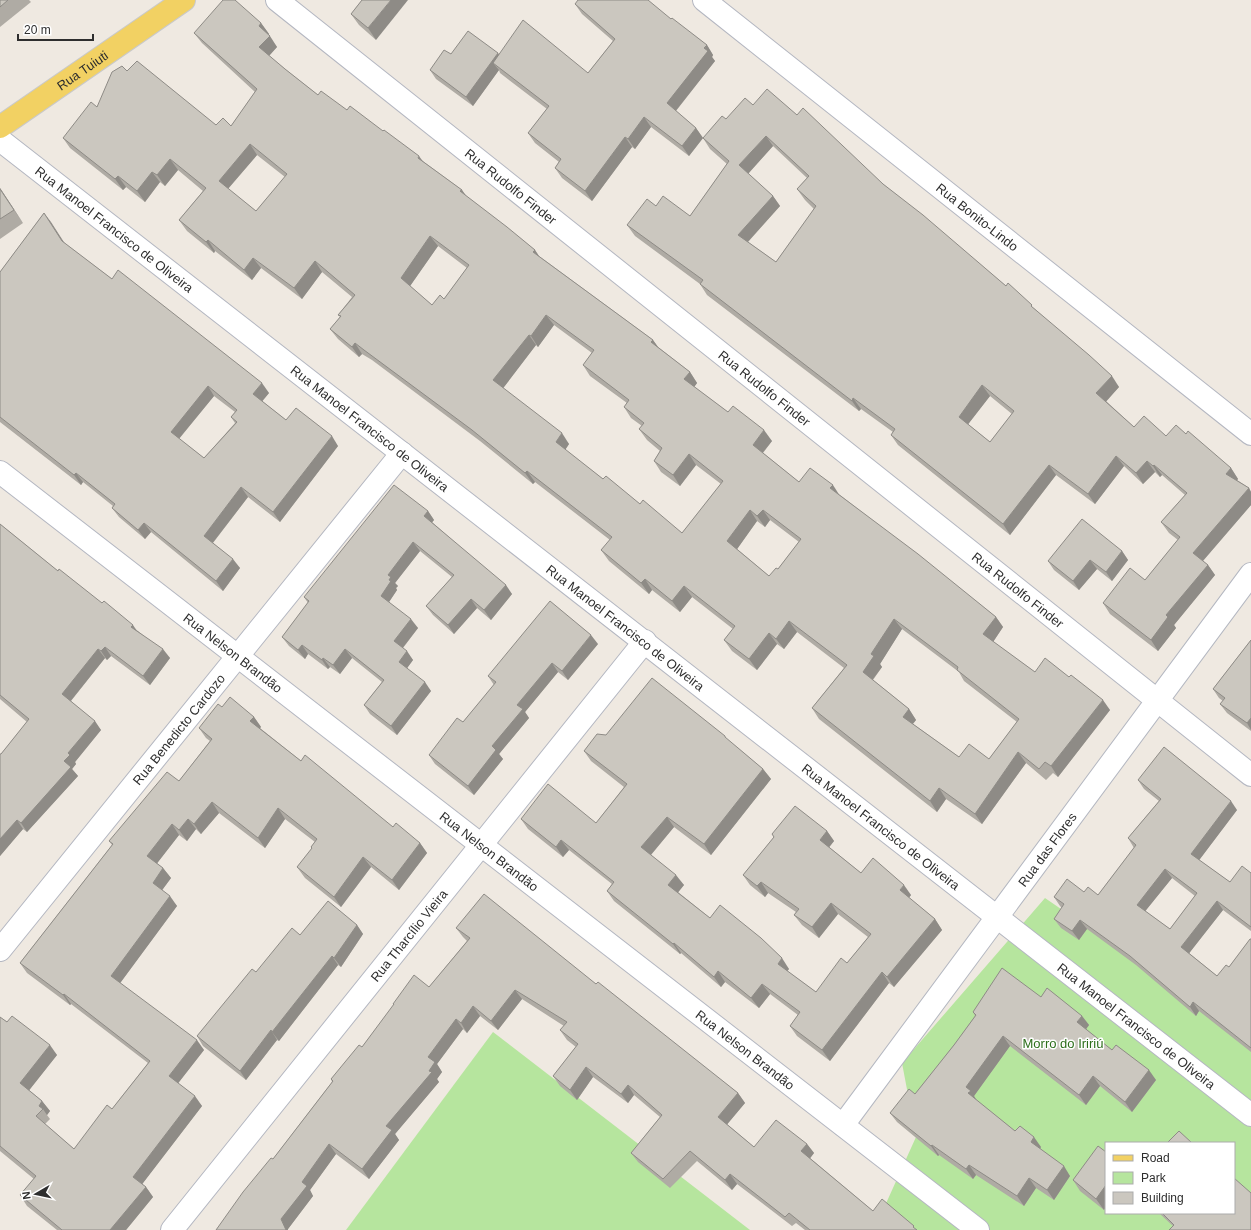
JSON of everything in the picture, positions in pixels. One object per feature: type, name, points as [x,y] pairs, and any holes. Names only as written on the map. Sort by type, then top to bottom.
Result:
[{"type":"main road","name":"Rua Tuiuti","points":[[0,126],[184,0]]},
{"type":"street","name":"Rua Rudolfo Finder","points":[[277,0],[1251,775]]},
{"type":"street","name":"Rua Bonito-Lindo","points":[[704,0],[1251,434]]},
{"type":"street","name":"Rua Manoel Francisco de Oliveira","points":[[0,140],[645,641],[1251,1115]]},
{"type":"street","name":"Rua Benedicto Cardozo","points":[[0,950],[402,453]]},
{"type":"street","name":"Rua Nelson Brandão","points":[[0,472],[978,1230]]},
{"type":"street","name":"Rua das Flores","points":[[843,1125],[1251,574]]},
{"type":"street","name":"Rua Tharcílio Vieira","points":[[172,1230],[645,641]]},
{"type":"green space","name":"Morro do Iririú","points":[[1045,898],[1251,1040],[1251,1230],[874,1230],[916,1137],[902,1063]]},
{"type":"green space","points":[[493,1032],[750,1230],[346,1230]]},
{"type":"building","points":[[0,0],[8,0],[0,7]]},
{"type":"building","points":[[223,0],[235,0],[261,23],[259,26],[270,36],[259,47],[285,69],[318,95],[321,91],[347,110],[350,106],[383,131],[384,130],[419,156],[418,158],[462,190],[460,191],[535,250],[533,252],[653,340],[651,342],[690,372],[684,379],[728,412],[733,406],[764,430],[753,445],[799,482],[810,468],[833,485],[830,488],[918,554],[996,617],[983,634],[1035,672],[1045,658],[1069,677],[1071,675],[1103,700],[1051,766],[1045,762],[1039,769],[1018,752],[975,814],[939,788],[930,801],[812,708],[847,665],[789,621],[776,639],[769,633],[749,659],[724,640],[735,626],[684,586],[672,601],[645,579],[641,583],[601,550],[612,537],[527,471],[525,473],[472,430],[355,343],[352,347],[330,329],[341,316],[338,315],[355,295],[315,261],[294,288],[253,258],[244,270],[208,240],[206,242],[179,220],[206,188],[170,159],[157,175],[152,172],[137,191],[118,176],[115,179],[63,138],[91,102],[97,107],[112,72],[122,66],[127,71],[137,61],[216,125],[223,118],[231,126],[257,89],[194,33]],"holes":[[[250,144],[287,174],[256,211],[219,181]],[[430,236],[469,265],[444,299],[440,295],[432,305],[401,278]],[[546,315],[594,350],[583,365],[629,400],[624,407],[644,423],[639,429],[662,448],[654,461],[673,475],[689,454],[723,481],[682,533],[643,500],[640,504],[606,476],[603,479],[556,442],[562,433],[493,380],[529,335],[531,336]],[[750,510],[757,516],[763,510],[801,539],[778,569],[776,568],[769,576],[727,541]],[[894,619],[958,667],[957,670],[1019,719],[989,759],[969,744],[959,757],[903,717],[909,709],[863,672],[874,656],[871,654]]]},
{"type":"building","points":[[362,0],[391,0],[368,28],[351,14]]},
{"type":"building","points":[[578,0],[648,0],[707,45],[704,48],[708,51],[667,103],[696,128],[682,146],[644,117],[628,139],[625,137],[585,191],[555,168],[561,159],[528,133],[549,106],[493,63],[523,20],[588,73],[615,39],[575,4]]},
{"type":"building","points":[[468,31],[498,53],[466,97],[430,70],[444,50],[451,54]]},
{"type":"building","points":[[767,89],[797,115],[803,108],[883,184],[923,215],[1006,286],[1008,283],[1032,305],[1031,306],[1112,376],[1096,393],[1134,427],[1144,416],[1166,436],[1176,425],[1186,434],[1188,431],[1231,468],[1226,474],[1249,488],[1193,553],[1208,565],[1166,615],[1168,617],[1151,640],[1103,603],[1130,568],[1145,580],[1180,537],[1161,522],[1187,493],[1154,465],[1153,466],[1147,461],[1136,473],[1116,456],[1088,494],[1049,465],[1003,524],[891,435],[895,429],[853,398],[852,401],[700,284],[703,280],[627,225],[647,199],[656,206],[663,196],[690,216],[729,161],[703,138],[722,116],[726,119],[745,98],[753,105]],"holes":[[[766,136],[809,176],[797,189],[816,206],[776,262],[738,235],[773,196],[739,165]],[[982,385],[1014,411],[990,442],[959,417]]]},
{"type":"building","points":[[0,189],[14,210],[0,219]]},
{"type":"building","points":[[44,213],[62,241],[112,279],[118,270],[262,383],[253,394],[286,420],[296,408],[332,436],[273,512],[241,487],[204,536],[233,559],[216,581],[144,523],[138,530],[112,508],[115,504],[76,473],[74,475],[0,417],[0,272]],"holes":[[[208,386],[237,410],[231,417],[237,422],[204,458],[171,432]]]},
{"type":"building","points":[[394,485],[428,511],[424,516],[506,585],[484,610],[471,599],[448,625],[426,606],[454,575],[413,542],[388,575],[391,577],[389,580],[391,581],[381,596],[411,619],[394,641],[407,651],[399,662],[425,682],[391,726],[364,705],[384,680],[345,649],[333,665],[323,658],[322,660],[302,645],[298,650],[282,637],[309,601],[304,597]]},
{"type":"building","points":[[1082,519],[1122,551],[1106,572],[1090,560],[1073,581],[1048,561]]},
{"type":"building","points":[[0,524],[58,571],[59,569],[102,603],[104,601],[133,625],[131,627],[163,649],[143,676],[105,647],[101,651],[98,649],[62,694],[95,721],[68,753],[70,755],[64,761],[71,767],[21,823],[17,820],[0,839],[0,754],[29,719],[0,695]]},
{"type":"building","points":[[550,601],[591,635],[562,671],[552,663],[517,705],[523,709],[492,746],[496,750],[468,786],[429,755],[457,718],[463,722],[496,682],[488,676]]},
{"type":"building","points":[[1251,640],[1251,718],[1247,723],[1220,704],[1225,698],[1213,689]]},
{"type":"building","points":[[652,678],[725,736],[763,769],[704,844],[667,817],[641,847],[676,875],[668,885],[710,918],[720,905],[761,938],[782,958],[778,964],[816,992],[841,958],[847,963],[871,934],[831,903],[812,927],[794,915],[799,909],[761,882],[757,886],[743,875],[774,837],[772,834],[795,806],[827,831],[820,840],[861,873],[873,858],[904,885],[900,890],[935,919],[887,977],[882,972],[822,1050],[790,1026],[800,1012],[762,984],[751,998],[718,971],[714,977],[674,943],[673,944],[607,891],[614,882],[561,840],[556,847],[521,819],[548,784],[596,823],[627,784],[584,751],[597,734],[606,735]]},
{"type":"building","points":[[230,697],[254,717],[250,721],[301,761],[305,755],[393,827],[396,823],[420,843],[392,880],[363,857],[334,897],[297,867],[317,839],[278,808],[258,838],[212,802],[194,824],[188,819],[179,830],[172,824],[147,856],[163,868],[153,883],[170,896],[111,976],[197,1040],[169,1076],[195,1096],[133,1177],[146,1187],[110,1230],[62,1230],[20,1195],[36,1176],[0,1146],[0,1017],[7,1022],[12,1016],[50,1045],[20,1083],[42,1101],[39,1106],[43,1109],[36,1116],[74,1149],[107,1105],[112,1109],[150,1061],[64,994],[63,995],[20,963],[113,844],[109,841],[167,772],[179,781],[212,739],[199,728],[218,704],[222,707]]},
{"type":"building","points":[[1164,747],[1231,801],[1191,854],[1230,882],[1242,866],[1251,873],[1251,927],[1217,901],[1181,947],[1217,976],[1226,965],[1229,967],[1251,939],[1251,1048],[1193,1002],[1190,1007],[1130,956],[1080,920],[1072,931],[1054,919],[1064,904],[1054,897],[1067,879],[1084,892],[1088,887],[1098,895],[1136,845],[1128,838],[1161,799],[1138,780]],"holes":[[[1165,869],[1197,893],[1170,929],[1137,905]]]},
{"type":"building","points":[[484,894],[596,984],[598,982],[738,1093],[718,1117],[754,1147],[776,1120],[807,1144],[801,1151],[873,1211],[882,1199],[917,1230],[810,1230],[789,1213],[785,1217],[730,1174],[725,1180],[690,1151],[663,1179],[631,1153],[662,1115],[628,1085],[621,1094],[586,1067],[570,1090],[553,1076],[578,1044],[560,1030],[567,1022],[515,990],[491,1021],[473,1006],[461,1023],[456,1019],[428,1057],[435,1062],[429,1071],[432,1072],[386,1126],[392,1130],[362,1169],[329,1144],[302,1182],[307,1186],[281,1219],[286,1230],[216,1230],[243,1192],[271,1158],[273,1159],[333,1081],[331,1079],[359,1045],[362,1047],[414,975],[429,987],[470,938],[456,928]]},
{"type":"building","points":[[328,901],[357,925],[334,958],[332,956],[272,1032],[271,1030],[240,1071],[197,1036],[252,969],[256,972],[292,928],[300,935]]},
{"type":"building","points":[[1002,968],[1041,997],[1047,988],[1082,1016],[1077,1022],[1112,1050],[1116,1045],[1149,1070],[1125,1102],[1093,1076],[1079,1095],[1003,1036],[966,1087],[971,1091],[968,1093],[1015,1131],[1020,1126],[1034,1137],[1031,1142],[1064,1166],[1047,1190],[1029,1178],[1017,1196],[969,1165],[966,1169],[932,1145],[931,1146],[890,1113],[909,1089],[915,1094],[954,1045],[976,1015],[973,1012]]},
{"type":"building","points":[[1179,1131],[1191,1142],[1168,1142]]},
{"type":"building","points":[[1098,1146],[1105,1151],[1105,1186],[1096,1199],[1073,1180]]},
{"type":"building","points":[[1235,1179],[1251,1193],[1251,1230],[1169,1230],[1174,1225],[1163,1214],[1235,1214]]}]
